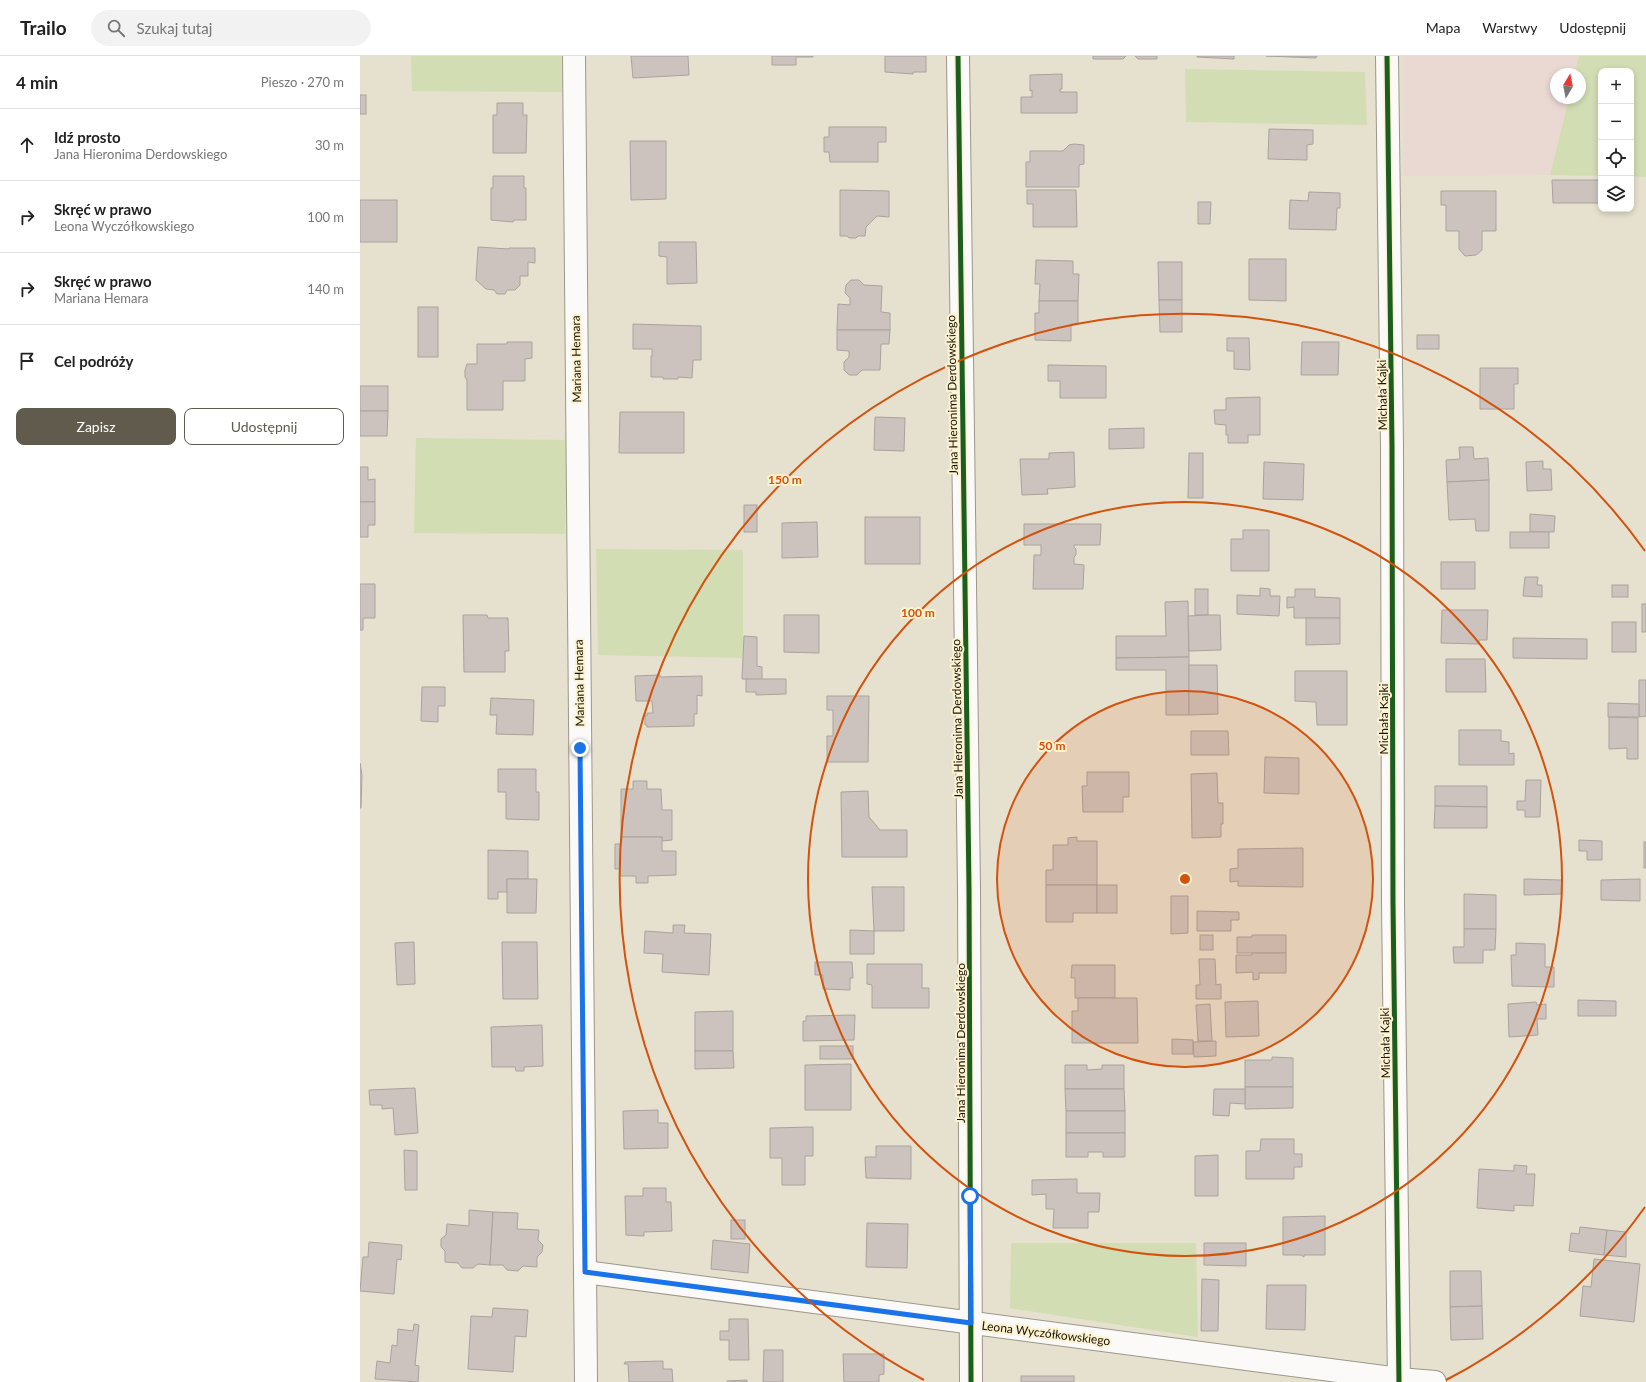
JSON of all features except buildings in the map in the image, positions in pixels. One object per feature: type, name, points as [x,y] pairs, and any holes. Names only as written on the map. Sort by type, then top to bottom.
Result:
[{"type":"street","name":"Mariana Hemara","points":[[574,56],[586,1382]]},
{"type":"street","name":"Jana Hieronima Derdowskiego","points":[[958,56],[970,889],[971,1382]]},
{"type":"street","name":"Michała Kajki","points":[[1387,56],[1392,446],[1393,903],[1399,1380]]},
{"type":"street","name":"Leona Wyczółkowskiego","points":[[585,1272],[1399,1380],[1435,1382]]},
{"type":"shaded area","points":[[1403,56],[1579,56],[1576,68],[1550,68],[1550,104],[1568,104],[1550,175],[1403,176]]},
{"type":"green space","points":[[411,56],[561,56],[562,92],[412,91]]},
{"type":"green space","points":[[1579,56],[1646,56],[1646,177],[1634,176],[1634,68],[1598,68],[1598,176],[1550,175],[1568,104],[1586,104],[1586,68],[1576,68]]},
{"type":"green space","points":[[1185,69],[1365,72],[1367,125],[1186,122]]},
{"type":"green space","points":[[416,438],[567,440],[565,534],[414,533]]},
{"type":"green space","points":[[596,549],[743,550],[743,658],[598,655]]},
{"type":"green space","points":[[1011,1243],[1196,1243],[1198,1337],[1010,1308]]},
{"type":"cycle path","points":[[958,56],[969,889],[971,1382]]},
{"type":"cycle path","points":[[1387,56],[1392,446],[1393,903],[1399,1382]]},
{"type":"route","points":[[580,748],[585,1272],[971,1323],[970,1196]]}]
